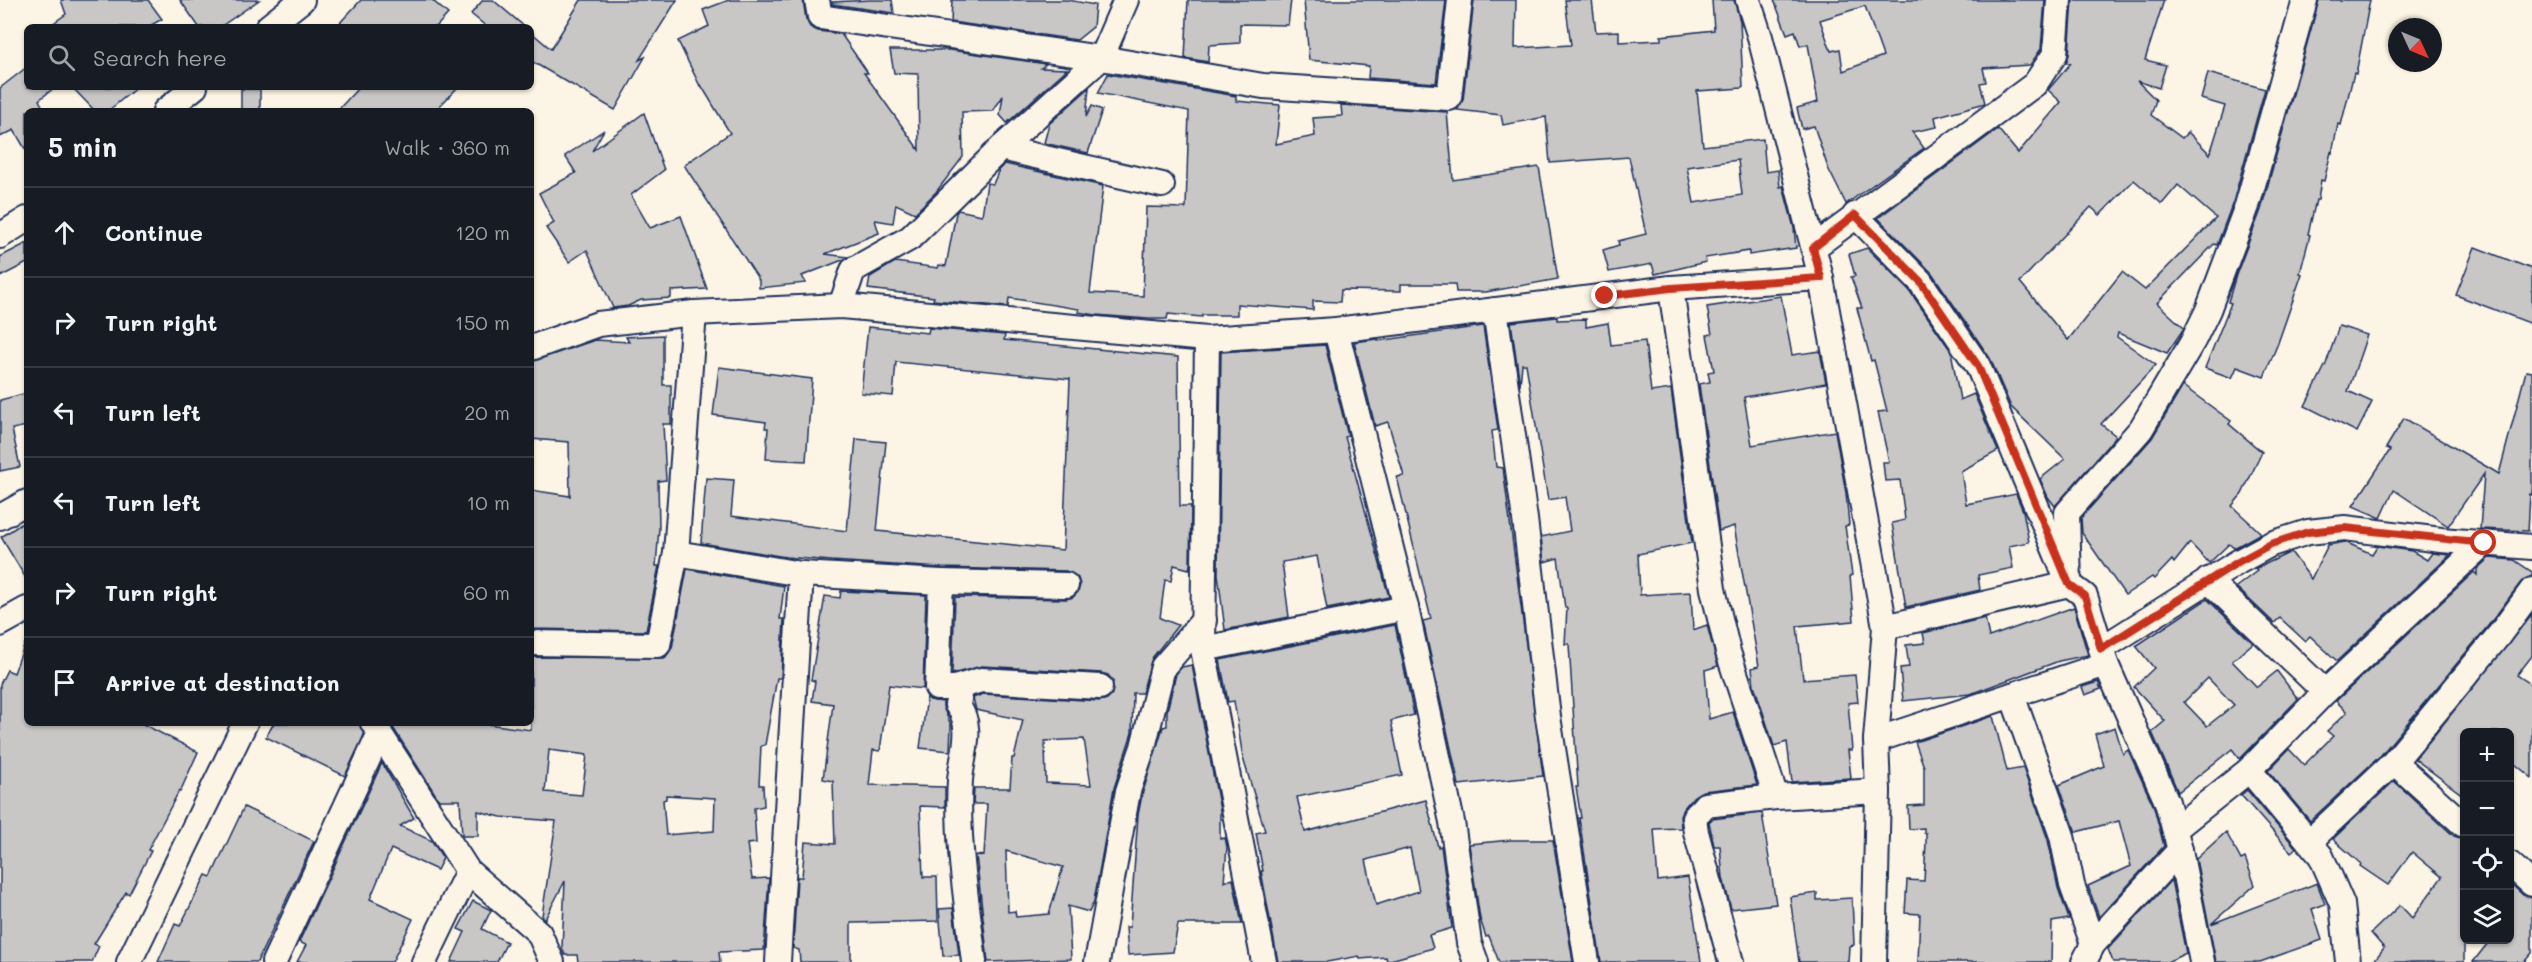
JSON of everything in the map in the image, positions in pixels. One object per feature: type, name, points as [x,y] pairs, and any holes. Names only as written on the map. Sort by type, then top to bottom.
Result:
[{"type":"street","points":[[272,24],[302,0]]},
{"type":"street","points":[[817,0],[820,17],[1101,58],[1263,86],[1449,98],[1460,0]]},
{"type":"street","points":[[841,306],[853,270],[910,238],[1001,148],[1101,58],[1125,0]]},
{"type":"street","points":[[1748,0],[1760,37],[1821,278],[1885,627],[1876,740],[1878,791],[1874,962]]},
{"type":"street","points":[[1813,248],[2035,84],[2055,54],[2059,0]]},
{"type":"street","points":[[2069,584],[2067,513],[2141,429],[2193,341],[2208,310],[2247,206],[2305,0]]},
{"type":"street","points":[[169,108],[191,90]]},
{"type":"street","points":[[1001,148],[1162,185]]},
{"type":"street","points":[[1855,215],[1920,281],[1978,366],[2069,584],[2085,596],[2103,656],[2166,802],[2177,840],[2202,962]]},
{"type":"street","points":[[0,236],[24,221]]},
{"type":"street","points":[[534,347],[598,324],[694,313],[841,306],[1207,339],[1336,330],[1671,288],[1821,278]]},
{"type":"street","points":[[1671,288],[1713,589],[1728,652],[1776,797]]},
{"type":"street","points":[[1495,310],[1525,519],[1548,717],[1587,962]]},
{"type":"street","points":[[534,643],[658,645],[676,553],[694,313]]},
{"type":"street","points":[[1336,330],[1406,608],[1452,822],[1469,943],[1476,962]]},
{"type":"street","points":[[1207,339],[1203,649],[1264,962]]},
{"type":"street","points":[[0,517],[24,504]]},
{"type":"street","points":[[1876,740],[2012,695],[2103,656],[2208,580],[2271,544],[2308,532],[2345,528],[2532,547]]},
{"type":"street","points":[[2089,953],[2177,840],[2325,692],[2484,543]]},
{"type":"street","points":[[676,553],[801,574],[941,582],[1066,585]]},
{"type":"street","points":[[778,962],[801,574]]},
{"type":"street","points":[[2208,580],[2325,692]]},
{"type":"street","points":[[941,582],[937,688],[955,688],[981,680],[1100,687]]},
{"type":"street","points":[[1885,627],[2069,584]]},
{"type":"street","points":[[2310,841],[2394,762],[2499,635],[2532,590]]},
{"type":"street","points":[[1203,649],[1406,608]]},
{"type":"street","points":[[0,624],[24,611]]},
{"type":"street","points":[[1097,962],[1128,791],[1143,747],[1163,667],[1204,620]]},
{"type":"street","points":[[955,688],[959,699],[957,705],[967,723],[960,778],[958,821],[974,962]]},
{"type":"street","points":[[2012,695],[2062,836],[2089,953]]},
{"type":"street","points":[[129,962],[244,726]]},
{"type":"street","points":[[377,728],[468,871],[539,933],[552,962]]},
{"type":"street","points":[[274,962],[377,728]]},
{"type":"street","points":[[2394,762],[2460,821]]},
{"type":"street","points":[[2249,770],[2321,856],[2342,904],[2348,962]]},
{"type":"street","points":[[1731,962],[1694,818],[1705,805],[1776,797],[1878,791]]},
{"type":"street","points":[[2514,868],[2532,884]]},
{"type":"street","points":[[424,962],[468,871]]},
{"type":"building","points":[[61,0],[148,0],[162,19],[153,24],[52,24],[66,14]]},
{"type":"building","points":[[180,0],[259,0],[224,24],[197,24]]},
{"type":"building","points":[[361,0],[432,0],[448,14],[439,24],[339,24]]},
{"type":"building","points":[[483,0],[493,0],[521,24],[483,24],[471,14]]},
{"type":"building","points":[[581,0],[677,0],[639,60],[645,57],[615,110],[534,63],[534,35],[551,49]]},
{"type":"building","points":[[729,0],[803,0],[806,19],[810,27],[818,31],[841,34],[868,73],[864,73],[919,150],[918,74],[894,73],[890,50],[950,50],[1046,64],[1041,68],[1067,69],[1007,123],[1000,115],[1003,96],[993,111],[962,112],[963,157],[936,192],[915,213],[896,204],[893,223],[875,220],[879,233],[825,254],[848,257],[802,276],[806,283],[759,288],[759,280],[684,165],[730,133],[700,86],[678,41],[709,26],[703,10]]},
{"type":"building","points":[[892,0],[894,13],[832,4],[832,2]]},
{"type":"building","points":[[952,0],[1068,0],[1095,5],[1093,27],[1077,40],[951,22]]},
{"type":"building","points":[[1188,0],[1291,0],[1288,25],[1240,24],[1240,43],[1209,45],[1208,62],[1185,58]]},
{"type":"building","points":[[1304,0],[1446,0],[1436,83],[1368,78],[1369,66],[1309,60]]},
{"type":"building","points":[[1474,0],[1516,0],[1515,48],[1571,45],[1565,0],[1592,0],[1596,32],[1619,31],[1619,42],[1661,40],[1661,36],[1714,30],[1712,0],[1734,0],[1740,21],[1743,88],[1697,91],[1703,146],[1763,139],[1766,172],[1778,170],[1780,187],[1783,186],[1794,228],[1796,248],[1749,255],[1749,251],[1705,258],[1706,262],[1655,274],[1652,264],[1609,272],[1603,250],[1619,245],[1618,241],[1646,234],[1629,157],[1550,163],[1546,117],[1503,125],[1501,115],[1457,110],[1463,100]],"holes":[[[1738,160],[1742,195],[1694,203],[1687,167]]]},
{"type":"building","points":[[1774,0],[2045,0],[2041,49],[2030,65],[1983,68],[1986,82],[1980,83],[1985,103],[1935,117],[1937,127],[1912,132],[1924,148],[1846,204],[1828,168],[1814,126],[1802,129],[1797,108],[1818,102],[1808,44],[1800,46],[1795,31],[1787,34]],"holes":[[[1865,6],[1883,56],[1843,71],[1840,49],[1831,51],[1820,20]]]},
{"type":"building","points":[[2073,0],[2164,0],[2145,60],[2166,65],[2159,88],[2137,81],[2156,100],[2151,115],[2182,138],[2188,132],[2210,154],[2225,106],[2201,99],[2208,73],[2265,89],[2233,202],[2217,245],[2214,244],[2157,303],[2184,328],[2167,353],[2118,333],[2117,337],[2156,365],[2101,424],[2116,436],[2055,506],[2040,479],[2065,459],[2011,407],[1990,358],[1932,273],[1878,218],[1998,129],[2018,153],[2061,102],[2048,90],[2071,63],[2066,63],[2069,55]],"holes":[[[2134,180],[2162,204],[2178,185],[2216,218],[2145,290],[2122,272],[2068,340],[2020,282],[2091,207],[2100,215]]]},
{"type":"building","points":[[2319,0],[2370,0],[2356,74],[2354,73],[2341,125],[2338,124],[2324,181],[2321,180],[2300,273],[2302,274],[2278,343],[2264,377],[2237,367],[2232,378],[2205,368],[2231,303],[2228,302],[2236,275],[2261,210]]},
{"type":"building","points":[[24,69],[24,90],[51,90],[39,100],[43,108],[24,108],[24,147],[14,130],[0,137],[0,88]]},
{"type":"building","points":[[1108,74],[1236,96],[1236,101],[1280,105],[1276,144],[1315,136],[1313,118],[1342,116],[1341,105],[1447,112],[1453,180],[1539,167],[1558,279],[1486,292],[1456,292],[1455,284],[1401,284],[1401,291],[1341,290],[1340,302],[1313,301],[1313,310],[1237,304],[1237,315],[1202,315],[1202,317],[1168,314],[1167,319],[1096,315],[1078,312],[1079,309],[1009,298],[1008,307],[933,300],[934,297],[868,289],[870,277],[895,262],[938,268],[939,265],[946,266],[956,213],[958,210],[982,215],[987,183],[993,184],[999,170],[1005,164],[1103,186],[1090,293],[1143,296],[1146,207],[1186,208],[1189,111],[1098,93]]},
{"type":"building","points":[[1089,88],[1086,117],[1092,106],[1102,110],[1088,153],[1044,143],[1049,124]]},
{"type":"building","points":[[75,90],[133,90],[112,108],[92,108]]},
{"type":"building","points":[[241,90],[260,90],[260,108],[241,108]]},
{"type":"building","points":[[356,90],[455,90],[438,108],[340,108]]},
{"type":"building","points":[[644,113],[664,170],[631,195],[650,228],[681,216],[707,289],[671,291],[671,298],[641,300],[628,306],[613,308],[587,250],[569,262],[546,228],[554,223],[539,193],[576,173],[565,156],[604,130],[592,151]]},
{"type":"building","points":[[24,245],[24,265],[0,277],[0,257]]},
{"type":"building","points":[[2475,247],[2532,269],[2532,324],[2456,295]]},
{"type":"building","points":[[1867,248],[1909,290],[1951,351],[1960,400],[1974,394],[1998,451],[1961,471],[1966,504],[2016,494],[2023,511],[2029,542],[2009,546],[2013,568],[1978,575],[1980,590],[1906,607],[1892,523],[1905,520],[1900,480],[1885,481],[1883,462],[1889,462],[1878,412],[1887,411],[1857,308],[1862,308],[1851,277],[1855,276],[1849,254]]},
{"type":"building","points":[[1781,296],[1792,355],[1820,351],[1826,383],[1744,397],[1752,445],[1835,431],[1846,493],[1849,525],[1845,526],[1852,575],[1850,576],[1854,621],[1797,626],[1803,679],[1855,675],[1858,702],[1848,703],[1852,750],[1848,750],[1851,778],[1792,782],[1787,742],[1774,746],[1754,685],[1752,668],[1759,666],[1734,526],[1719,531],[1699,384],[1710,382],[1708,372],[1714,371],[1707,335],[1712,334],[1707,307]]},
{"type":"building","points":[[1557,317],[1557,320],[1586,319],[1586,327],[1608,323],[1611,345],[1645,341],[1651,392],[1671,389],[1692,543],[1638,554],[1640,595],[1691,592],[1693,630],[1707,625],[1718,666],[1705,670],[1709,719],[1733,712],[1757,785],[1703,791],[1694,796],[1683,809],[1680,815],[1681,828],[1654,829],[1658,881],[1688,877],[1701,962],[1601,962],[1576,787],[1578,787],[1569,644],[1565,644],[1567,608],[1565,608],[1558,558],[1544,562],[1541,537],[1570,531],[1565,497],[1548,500],[1526,364],[1522,364],[1520,385],[1511,322]]},
{"type":"building","points":[[1483,326],[1498,430],[1492,431],[1496,467],[1503,468],[1543,776],[1459,785],[1423,621],[1431,619],[1397,477],[1404,476],[1388,422],[1375,426],[1354,342],[1377,339],[1378,341]]},
{"type":"building","points":[[2339,326],[2367,335],[2348,391],[2372,402],[2357,432],[2305,406],[2326,364]]},
{"type":"building","points":[[868,327],[928,333],[929,328],[1005,335],[1004,340],[1178,357],[1180,506],[1191,506],[1190,565],[1189,569],[1174,565],[1171,581],[1165,580],[1160,618],[1178,625],[1152,658],[1142,693],[1133,693],[1132,733],[1114,788],[1094,901],[1089,912],[1068,906],[1071,959],[988,962],[976,855],[984,856],[987,804],[973,804],[974,788],[1010,788],[1012,758],[1014,758],[1023,720],[976,710],[973,698],[983,694],[1100,701],[1112,694],[1113,681],[1108,675],[1101,673],[982,666],[952,674],[955,597],[1066,599],[1078,592],[1080,585],[1078,578],[1066,571],[942,568],[786,557],[701,543],[706,478],[734,480],[731,516],[847,531],[856,439],[886,442],[877,531],[1063,550],[1070,379],[896,362],[893,396],[861,393]],"holes":[[[1084,739],[1091,785],[1046,783],[1045,741]],[[1006,851],[1063,867],[1049,914],[1016,917],[1015,911],[1008,912]]]},
{"type":"building","points":[[663,335],[663,385],[671,385],[671,424],[663,424],[666,480],[658,481],[659,528],[656,566],[659,566],[646,631],[534,629],[534,490],[570,496],[569,442],[534,439],[534,361],[595,340],[629,342],[626,337]]},
{"type":"building","points":[[1325,345],[1348,436],[1345,437],[1389,597],[1327,609],[1317,556],[1282,562],[1289,617],[1225,630],[1218,574],[1221,352]]},
{"type":"building","points":[[719,367],[812,379],[806,461],[766,459],[768,428],[765,428],[766,422],[713,415]]},
{"type":"building","points":[[2526,371],[2532,372],[2532,495],[2530,494],[2528,531],[2480,529],[2484,474],[2448,526],[2394,490],[2381,518],[2353,506],[2390,450],[2386,448],[2404,418],[2499,474]]},
{"type":"building","points":[[2183,386],[2231,421],[2229,424],[2262,452],[2242,494],[2232,506],[2261,533],[2234,548],[2229,544],[2209,563],[2190,543],[2174,563],[2172,560],[2154,579],[2152,577],[2125,595],[2082,533],[2081,518],[2152,438]]},
{"type":"building","points":[[24,394],[24,427],[12,429],[20,467],[0,471],[0,400]]},
{"type":"building","points":[[24,522],[24,575],[1,537]]},
{"type":"building","points":[[2345,542],[2372,554],[2377,546],[2412,551],[2427,560],[2432,553],[2450,555],[2337,661],[2310,636],[2305,641],[2280,618],[2274,623],[2236,587],[2257,571],[2255,569],[2291,552],[2311,579],[2328,545]]},
{"type":"building","points":[[2489,558],[2514,560],[2532,572],[2532,576],[2521,582],[2488,626],[2381,755],[2310,821],[2268,771],[2289,749],[2304,765],[2333,736],[2327,731],[2347,712],[2336,701],[2474,572],[2477,575],[2477,569]]},
{"type":"building","points":[[687,569],[784,586],[780,619],[784,619],[781,678],[777,678],[765,745],[761,746],[759,785],[763,785],[764,806],[754,808],[756,843],[747,844],[752,879],[769,878],[764,950],[719,952],[720,962],[578,962],[577,955],[565,955],[562,948],[565,881],[545,919],[542,916],[556,821],[501,817],[478,811],[478,836],[462,836],[460,800],[439,800],[392,726],[502,726],[531,730],[531,726],[534,726],[534,657],[665,658],[672,648]],"holes":[[[549,750],[587,755],[582,795],[545,792]],[[666,795],[715,798],[714,831],[666,835],[663,800],[666,799]]]},
{"type":"building","points":[[841,591],[926,595],[923,689],[889,685],[880,751],[873,750],[869,785],[945,787],[945,807],[920,806],[923,877],[937,877],[938,921],[851,923],[851,962],[800,962],[799,950],[793,948],[797,877],[802,877],[805,842],[835,844],[833,781],[823,779],[833,704],[812,701],[815,681],[811,680],[825,596],[840,598]]},
{"type":"building","points":[[2207,599],[2253,643],[2232,661],[2257,687],[2277,671],[2298,699],[2240,759],[2232,749],[2178,792],[2152,732],[2165,721],[2134,687],[2154,668],[2136,646]],"holes":[[[2208,678],[2234,705],[2207,726],[2184,702]]]},
{"type":"building","points":[[2074,607],[2088,655],[2059,661],[1970,694],[1903,701],[1900,668],[1909,667],[1906,645],[1925,643],[1923,633],[1985,618],[1989,637]]},
{"type":"building","points":[[2532,614],[2532,656],[2517,675],[2532,685],[2532,778],[2514,763],[2514,728],[2460,728],[2460,793],[2415,759]]},
{"type":"building","points":[[1395,625],[1414,715],[1391,721],[1402,775],[1297,797],[1305,832],[1426,800],[1438,847],[1441,846],[1452,928],[1429,935],[1433,948],[1387,961],[1386,957],[1360,959],[1359,956],[1327,962],[1278,962],[1256,833],[1265,831],[1243,758],[1234,701],[1228,702],[1220,660]],"holes":[[[1410,848],[1419,891],[1376,905],[1366,860]]]},
{"type":"building","points":[[24,646],[24,726],[147,726],[198,752],[180,792],[148,850],[151,851],[129,894],[126,892],[94,944],[99,946],[92,962],[0,962],[0,684],[7,670],[14,673]]},
{"type":"building","points":[[1192,665],[1220,810],[1220,839],[1225,838],[1227,847],[1224,882],[1233,879],[1242,924],[1178,924],[1173,952],[1128,955],[1126,927],[1130,927],[1138,815],[1142,795],[1163,727],[1167,726],[1167,711],[1176,674],[1182,667]]},
{"type":"building","points":[[2098,682],[2101,689],[2085,695],[2082,687]]},
{"type":"building","points":[[927,697],[930,700],[943,702],[951,725],[950,751],[920,748]]},
{"type":"building","points":[[1993,716],[2007,771],[2023,768],[2048,840],[2058,888],[2069,919],[2052,922],[2051,962],[1918,962],[1920,914],[1905,913],[1907,880],[1924,881],[1926,833],[1924,833],[1924,828],[1909,829],[1908,806],[1924,805],[1924,767],[1915,742]]},
{"type":"building","points":[[272,726],[360,726],[364,735],[345,776],[266,737]]},
{"type":"building","points":[[2115,727],[2123,754],[2128,750],[2154,807],[2164,846],[2099,917],[2088,886],[2131,866],[2119,821],[2076,832],[2059,785],[2104,766],[2095,734]]},
{"type":"building","points":[[382,763],[414,818],[400,826],[432,841],[443,858],[437,870],[391,849],[370,899],[413,919],[392,962],[297,962],[306,945],[299,942]]},
{"type":"building","points":[[2394,781],[2454,836],[2460,838],[2460,944],[2464,944],[2464,962],[2373,962],[2384,948],[2371,933],[2400,905],[2412,918],[2442,877],[2412,852],[2388,885],[2360,866],[2361,864],[2333,839]]},
{"type":"building","points":[[2247,790],[2296,848],[2291,852],[2241,795]]},
{"type":"building","points":[[244,807],[314,841],[257,962],[158,962],[175,924],[180,926],[206,875],[211,877]]},
{"type":"building","points":[[1762,813],[1776,904],[1731,909],[1723,878],[1720,846],[1714,846],[1709,822],[1712,819]]},
{"type":"building","points":[[2226,832],[2241,860],[2245,858],[2255,885],[2211,924],[2317,883],[2325,904],[2312,909],[2322,940],[2260,962],[2216,962],[2196,859]]},
{"type":"building","points":[[1511,840],[1553,840],[1573,962],[1499,962],[1489,936],[1486,937],[1480,919],[1469,844]]},
{"type":"building","points":[[2171,880],[2186,953],[2167,962],[2113,962],[2108,949]]},
{"type":"building","points":[[2514,887],[2523,895],[2532,898],[2532,953],[2524,962],[2473,962],[2487,944],[2514,944]]},
{"type":"building","points":[[1817,893],[1817,900],[1852,898],[1854,945],[1849,946],[1848,962],[1799,962],[1790,897]]},
{"type":"building","points":[[473,901],[491,910],[482,929],[507,942],[497,962],[451,962],[465,932],[458,929]]},
{"type":"building","points":[[953,908],[959,955],[943,956],[939,909]]},
{"type":"route","points":[[1605,296],[1671,288],[1821,278],[1813,248],[1855,215],[1920,281],[1978,366],[2069,584],[2085,596],[2101,649],[2238,562],[2271,544],[2308,532],[2345,528],[2484,543]]}]
